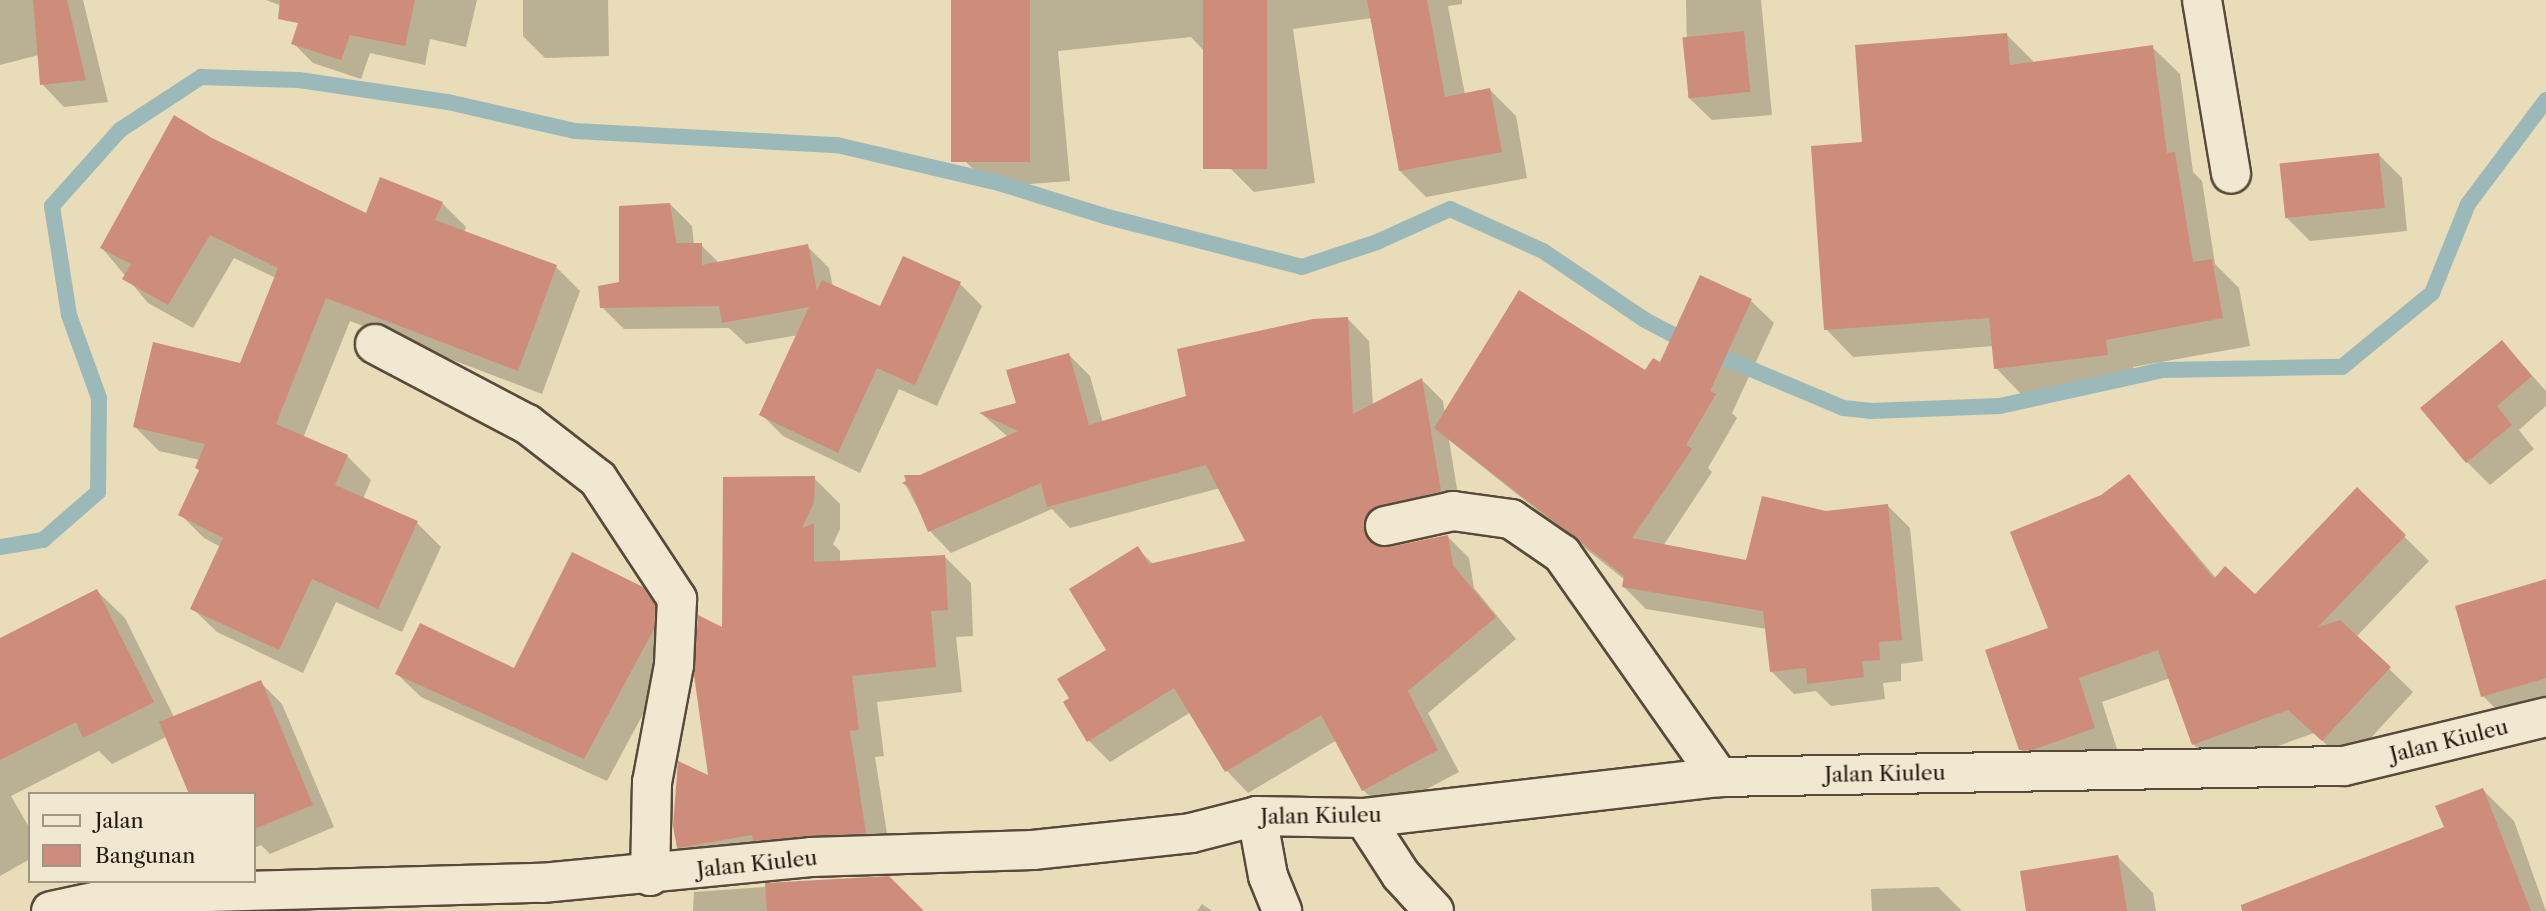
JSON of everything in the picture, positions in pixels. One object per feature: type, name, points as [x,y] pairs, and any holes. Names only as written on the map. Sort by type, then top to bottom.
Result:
[{"type":"street","points":[[2202,0],[2231,174]]},
{"type":"street","points":[[375,344],[527,424],[598,478],[677,598],[674,665],[652,782],[650,876]]},
{"type":"street","points":[[1385,526],[1453,511],[1511,519],[1562,554],[1719,777]]},
{"type":"street","name":"Jalan Kiuleu","points":[[51,911],[107,899],[174,893],[542,884],[650,876],[811,857],[1033,850],[1191,833],[1257,816],[1364,818],[1719,777],[2344,766],[2546,717]]},
{"type":"street","points":[[1257,816],[1268,876],[1282,911]]},
{"type":"street","points":[[1364,818],[1401,875],[1434,911]]},
{"type":"building","points":[[33,0],[67,0],[86,80],[40,85]]},
{"type":"building","points":[[280,0],[415,0],[405,46],[350,35],[341,60],[291,44],[298,23],[278,19]]},
{"type":"building","points":[[951,0],[1030,0],[1030,162],[951,162]]},
{"type":"building","points":[[1203,0],[1267,0],[1267,169],[1203,169]]},
{"type":"building","points":[[1367,0],[1427,0],[1445,97],[1490,88],[1502,152],[1399,171]]},
{"type":"building","points":[[1744,31],[1750,92],[1689,98],[1682,37]]},
{"type":"building","points":[[2007,33],[2010,65],[2153,45],[2167,153],[2175,152],[2193,262],[2212,259],[2223,318],[2106,340],[2108,355],[1994,369],[1989,318],[1824,330],[1811,146],[1862,142],[1855,45]]},
{"type":"building","points":[[174,115],[212,138],[366,213],[380,177],[443,202],[435,220],[557,265],[518,371],[326,298],[276,424],[348,455],[335,485],[418,521],[378,609],[312,579],[279,650],[190,609],[223,538],[178,515],[199,470],[195,468],[205,444],[133,427],[153,342],[240,363],[278,268],[210,235],[168,305],[122,279],[131,264],[100,248]]},
{"type":"building","points":[[2379,153],[2385,208],[2285,218],[2280,163]]},
{"type":"building","points":[[670,203],[676,243],[702,243],[702,265],[808,244],[817,291],[822,280],[880,306],[903,256],[961,282],[915,385],[877,368],[838,453],[759,415],[809,307],[722,323],[719,306],[600,308],[598,286],[619,282],[619,206]]},
{"type":"building","points":[[1700,275],[1752,299],[1710,391],[1716,394],[1686,445],[1692,449],[1632,538],[1746,560],[1762,496],[1826,511],[1888,504],[1902,640],[1879,642],[1880,660],[1862,661],[1864,677],[1807,684],[1806,668],[1770,672],[1763,611],[1622,587],[1624,576],[1434,428],[1519,290],[1645,370],[1653,358],[1660,362]]},
{"type":"building","points":[[1348,317],[1353,414],[1422,378],[1441,491],[1371,509],[1364,531],[1369,541],[1389,547],[1448,535],[1453,565],[1496,617],[1408,691],[1438,750],[1362,791],[1321,715],[1225,772],[1174,688],[1087,742],[1063,702],[1069,698],[1057,679],[1106,650],[1069,589],[1138,546],[1149,564],[1245,541],[1206,465],[1047,507],[1041,483],[928,532],[909,487],[902,483],[906,481],[904,475],[920,475],[1018,431],[979,413],[1016,403],[1006,370],[1069,353],[1089,425],[1186,396],[1177,349],[1313,319]]},
{"type":"building","points":[[2502,340],[2532,376],[2497,406],[2512,425],[2466,463],[2420,408]]},
{"type":"building","points":[[2129,474],[2214,579],[2225,566],[2255,594],[2357,487],[2406,535],[2318,627],[2340,620],[2391,667],[2322,741],[2288,710],[2192,745],[2158,650],[2079,678],[2095,728],[2032,750],[2019,750],[1985,650],[2048,628],[2010,532],[2101,495]]},
{"type":"building","points":[[815,476],[814,502],[802,528],[814,523],[814,562],[945,555],[948,610],[931,611],[936,667],[852,676],[859,730],[850,731],[866,833],[753,841],[752,835],[677,848],[673,826],[678,761],[708,775],[694,675],[698,615],[722,627],[723,477]]},
{"type":"building","points":[[572,552],[643,587],[655,605],[654,629],[584,759],[395,674],[420,623],[514,668]]},
{"type":"building","points":[[2546,579],[2546,678],[2481,697],[2455,606]]},
{"type":"building","points":[[97,589],[154,702],[83,738],[76,722],[0,760],[0,638]]},
{"type":"building","points":[[261,680],[313,805],[256,828],[256,792],[188,792],[159,722]]},
{"type":"building","points":[[2483,788],[2531,911],[2242,911],[2241,905],[2444,827],[2435,806]]},
{"type":"building","points":[[2118,855],[2127,911],[2026,911],[2020,871]]},
{"type":"building","points":[[889,876],[924,911],[767,911],[765,883]]},
{"type":"waterway","points":[[0,547],[43,540],[98,492],[99,398],[69,315],[52,206],[120,130],[201,77],[299,80],[448,102],[575,131],[837,145],[999,183],[1104,216],[1302,267],[1377,242],[1450,209],[1543,251],[1645,320],[1691,344],[1843,408],[1870,411],[2000,406],[2162,370],[2342,367],[2432,293],[2468,204],[2546,100]]}]
